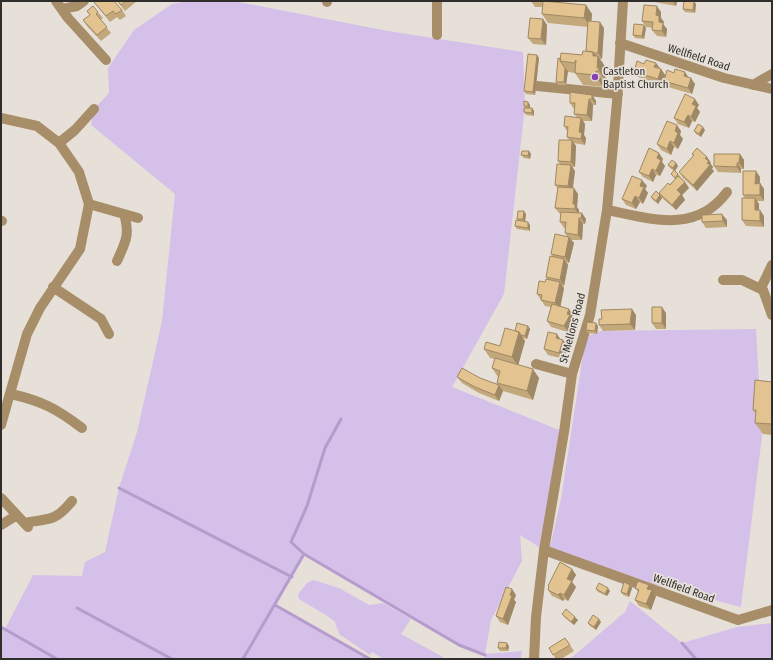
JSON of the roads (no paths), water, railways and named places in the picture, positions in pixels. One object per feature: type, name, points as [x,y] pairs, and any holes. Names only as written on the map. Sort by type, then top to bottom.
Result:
[{"type":"street","points":[[59,5],[77,6],[84,1]]},
{"type":"street","points":[[437,1],[437,35]]},
{"type":"street","name":"St Mellons Road","points":[[534,659],[536,617],[544,550],[564,432],[572,374],[590,314],[607,210],[618,94],[623,1]]},
{"type":"street","points":[[59,5],[106,60]]},
{"type":"street","name":"Wellfield Road","points":[[620,43],[717,76],[772,88]]},
{"type":"street","points":[[753,85],[772,74]]},
{"type":"street","points":[[537,86],[618,94]]},
{"type":"street","points":[[59,143],[75,130],[94,109]]},
{"type":"street","points":[[1,118],[37,126],[59,143],[79,172],[89,204],[80,248],[54,287],[27,334],[1,425]]},
{"type":"street","points":[[607,210],[648,219],[682,221],[703,213],[713,207],[727,192]]},
{"type":"street","points":[[89,204],[138,218]]},
{"type":"street","points":[[117,261],[128,237],[128,228],[124,214]]},
{"type":"street","points":[[760,288],[772,265]]},
{"type":"street","points":[[723,280],[742,280],[763,290],[772,315]]},
{"type":"street","points":[[54,287],[101,319],[109,334]]},
{"type":"street","points":[[536,364],[572,374]]},
{"type":"street","points":[[11,394],[35,400],[59,411],[82,428]]},
{"type":"street","points":[[1,498],[26,525],[54,518],[61,514],[72,501]]},
{"type":"street","points":[[1,525],[17,515]]},
{"type":"street","name":"Wellfield Road","points":[[544,550],[738,620],[772,610]]},
{"type":"waterway","points":[[341,419],[325,448],[307,506],[291,542],[304,554],[459,645],[485,655]]},
{"type":"waterway","points":[[119,488],[292,577]]},
{"type":"waterway","points":[[243,659],[304,554]]},
{"type":"waterway","points":[[275,605],[370,659]]},
{"type":"waterway","points":[[77,608],[172,659]]},
{"type":"waterway","points":[[1,627],[57,659]]},
{"type":"waterway","points":[[682,643],[696,659]]},
{"type":"place","name":"Castleton Baptist Church","points":[[595,77]]}]
